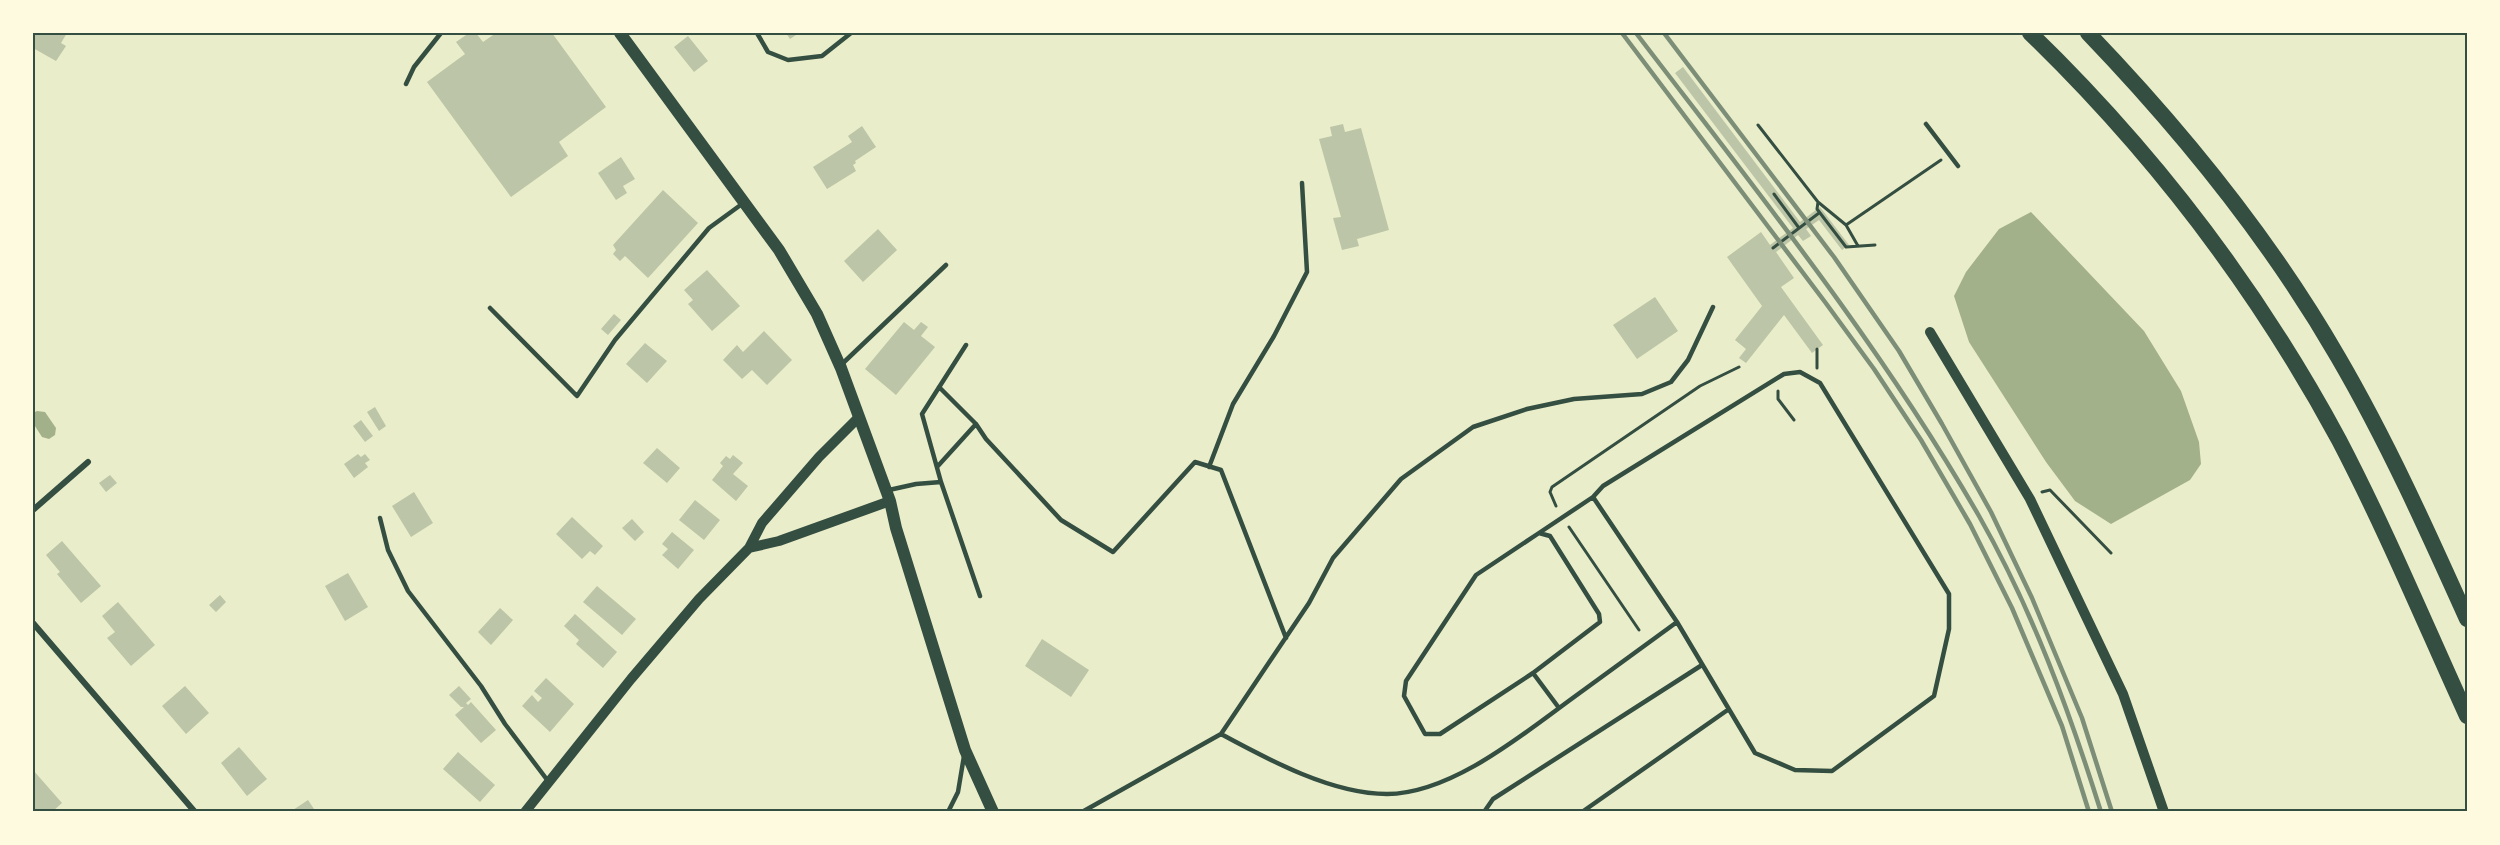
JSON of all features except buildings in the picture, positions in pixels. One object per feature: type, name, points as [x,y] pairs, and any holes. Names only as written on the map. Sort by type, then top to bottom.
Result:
[{"type":"highway","points":[[2030,33],[2104,109],[2154,166],[2206,233],[2263,315],[2302,376],[2372,506],[2467,716]]},
{"type":"highway","points":[[2088,33],[2135,81],[2185,140],[2291,282],[2337,355],[2374,422],[2467,619]]},
{"type":"main road","points":[[625,35],[745,202],[784,259],[817,314],[840,365],[888,496],[965,750],[993,812]]},
{"type":"street","points":[[1930,332],[2030,499],[2123,694],[2164,812]]},
{"type":"street","points":[[525,812],[699,599],[749,548],[762,523],[819,457],[859,417]]},
{"type":"street","points":[[33,510],[88,462]]},
{"type":"street","points":[[749,548],[779,542],[888,496]]},
{"type":"street","points":[[33,623],[195,812]]},
{"type":"lane","points":[[406,84],[414,67],[441,33]]},
{"type":"lane","points":[[757,33],[768,52],[788,60],[822,56],[851,33]]},
{"type":"lane","points":[[1926,124],[1958,166]]},
{"type":"lane","points":[[1209,467],[1233,405],[1274,336],[1307,272],[1302,183]]},
{"type":"lane","points":[[490,308],[577,396],[615,340],[709,228],[745,202]]},
{"type":"lane","points":[[840,365],[946,265]]},
{"type":"lane","points":[[1082,812],[1221,735],[1286,638],[1333,558],[1401,479],[1473,427],[1527,409],[1574,399],[1642,394],[1671,382],[1688,360],[1713,307]]},
{"type":"lane","points":[[966,345],[922,414],[941,482],[980,596]]},
{"type":"lane","points":[[1539,533],[1550,536],[1599,614],[1600,622],[1533,673],[1440,735],[1425,735],[1404,696],[1406,681],[1476,575],[1539,533],[1593,497],[1603,486],[1784,374],[1800,372],[1821,383],[1949,594],[1949,629],[1934,696],[1832,771],[1795,770],[1755,753],[1677,622],[1593,497]]},
{"type":"lane","points":[[939,387],[976,424],[986,439],[1061,520],[1113,552],[1195,462],[1221,470],[1286,638]]},
{"type":"lane","points":[[937,467],[976,424]]},
{"type":"lane","points":[[888,496],[916,484],[941,482]]},
{"type":"lane","points":[[380,518],[388,550],[408,591],[481,686],[511,733],[549,782]]},
{"type":"lane","points":[[1221,735],[1268,759],[1340,787],[1388,794],[1434,785],[1500,751],[1677,622]]},
{"type":"lane","points":[[1484,812],[1493,800],[1702,665]]},
{"type":"lane","points":[[1533,673],[1559,708]]},
{"type":"lane","points":[[1582,812],[1729,710]]},
{"type":"lane","points":[[948,812],[958,792],[965,750]]},
{"type":"path","points":[[1758,125],[1818,202],[1846,225],[1858,246]]},
{"type":"path","points":[[1846,225],[1941,160]]},
{"type":"path","points":[[1773,194],[1799,228]]},
{"type":"path","points":[[1818,202],[1816,209],[1846,248],[1875,245]]},
{"type":"path","points":[[1773,248],[1819,213]]},
{"type":"path","points":[[1817,349],[1817,368]]},
{"type":"path","points":[[1556,506],[1550,492],[1552,488],[1700,386],[1738,367]]},
{"type":"path","points":[[1778,399],[1794,420]]},
{"type":"path","points":[[2041,493],[2050,490],[2111,553]]},
{"type":"path","points":[[1568,526],[1639,630]]},
{"type":"shaded area","points":[[2031,212],[2144,331],[2181,391],[2199,442],[2201,464],[2190,480],[2111,524],[2075,501],[2046,462],[1969,342],[1954,296],[1966,272],[1999,229]]},
{"type":"shaded area","points":[[45,412],[56,428],[55,435],[49,439],[42,437],[33,423],[33,413]]},
{"type":"railway","points":[[1622,33],[1825,302],[1874,369],[1921,440],[1970,524],[2012,608],[2062,726],[2089,812]]},
{"type":"railway","points":[[1636,33],[1771,209],[1859,329],[1941,452],[1979,516],[2016,587],[2062,698],[2101,812]]},
{"type":"railway","points":[[1664,33],[1834,257],[1899,351],[1942,424],[1991,512],[2032,598],[2082,718],[2112,812]]}]
